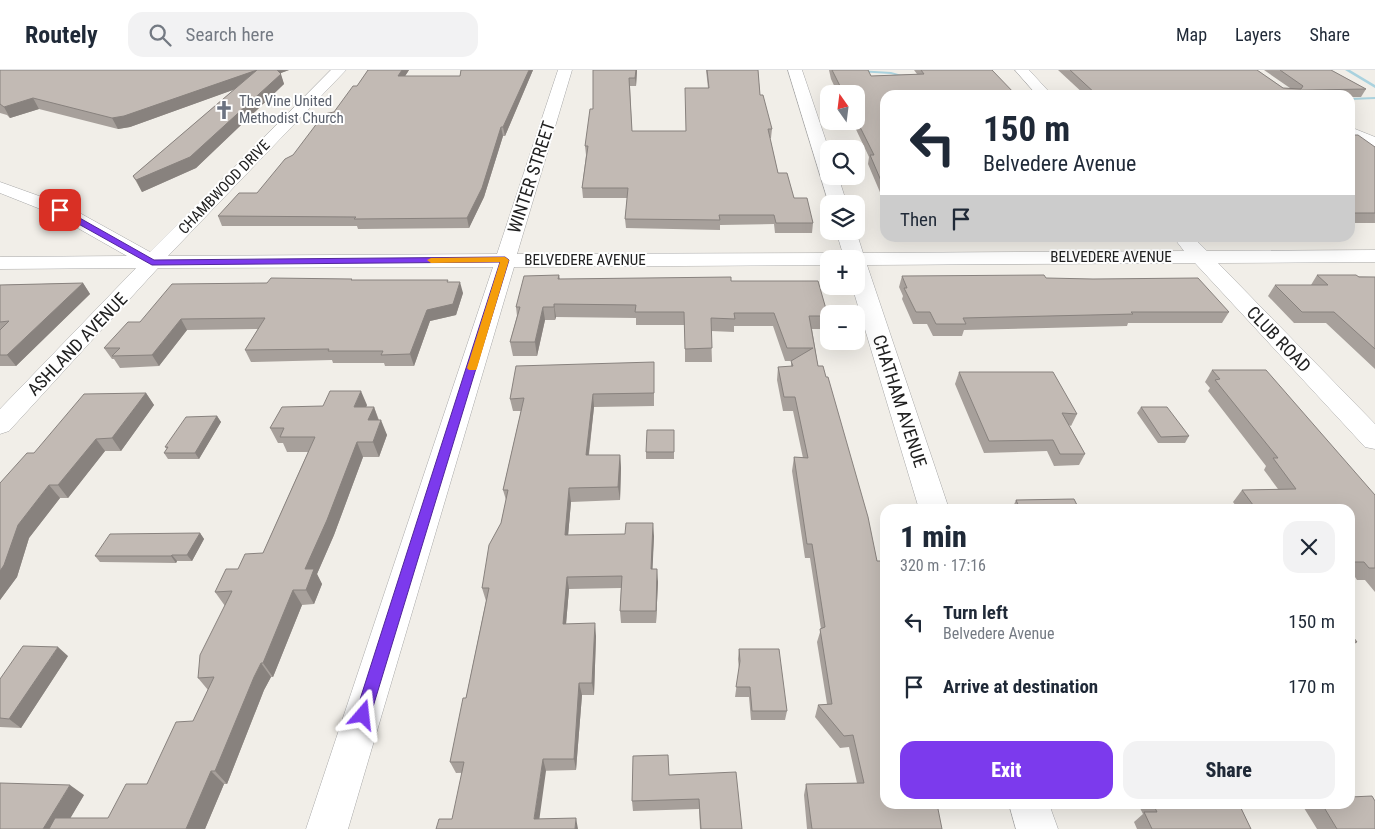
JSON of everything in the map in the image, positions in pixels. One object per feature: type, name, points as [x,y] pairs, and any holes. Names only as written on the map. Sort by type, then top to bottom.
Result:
[{"type":"street","name":"CHAMBWOOD DRIVE","points":[[152,262],[338,70]]},
{"type":"street","name":"WINTER STREET","points":[[327,829],[566,70]]},
{"type":"street","points":[[795,70],[820,148]]},
{"type":"street","points":[[1022,70],[1040,90]]},
{"type":"street","points":[[1355,134],[1375,143]]},
{"type":"street","name":"BELVEDERE AVENUE","points":[[0,187],[60,210],[152,262],[820,259]]},
{"type":"street","name":"CLUB ROAD","points":[[1187,242],[1375,440]]},
{"type":"street","name":"BELVEDERE AVENUE","points":[[865,259],[1375,256]]},
{"type":"street","points":[[0,263],[152,262]]},
{"type":"street","name":"ASHLAND AVENUE","points":[[0,424],[152,262]]},
{"type":"street","name":"CHATHAM AVENUE","points":[[865,292],[932,504]]},
{"type":"street","points":[[1031,809],[1037,829]]},
{"type":"building","points":[[0,70],[257,70],[124,116],[112,118],[33,98],[4,107],[0,104]]},
{"type":"building","points":[[257,70],[277,70],[281,74],[190,157],[136,180],[133,176]]},
{"type":"building","points":[[368,70],[402,70],[398,76],[460,76],[461,70],[529,70],[503,127],[501,127],[482,188],[467,218],[354,219],[356,217],[218,216],[239,193],[257,193],[285,159],[293,155],[324,114],[334,112],[353,86],[357,86]]},
{"type":"building","points":[[593,70],[636,70],[635,78],[629,78],[632,131],[686,131],[685,88],[709,88],[707,70],[758,70],[760,95],[763,95],[772,129],[768,129],[778,173],[787,173],[794,198],[807,198],[813,223],[776,223],[774,215],[719,215],[720,220],[625,219],[628,188],[582,188],[588,146],[585,146],[590,109],[593,109]]},
{"type":"building","points":[[832,70],[868,70],[871,76],[924,74],[921,70],[992,70],[1011,90],[880,90],[880,178],[870,155],[874,155],[862,130],[865,130],[865,85],[840,85]]},
{"type":"building","points":[[1070,70],[1257,70],[1283,88],[1301,89],[1303,86],[1280,70],[1331,70],[1366,89],[1312,90],[1092,90]]},
{"type":"building","points":[[1355,135],[1358,135],[1375,147],[1375,213],[1355,213]]},
{"type":"building","points":[[559,275],[558,279],[731,277],[731,281],[818,281],[820,295],[822,295],[825,305],[820,305],[820,316],[809,316],[818,366],[823,366],[826,377],[828,377],[868,517],[877,561],[880,561],[880,809],[938,809],[942,829],[812,829],[806,784],[864,783],[853,735],[844,736],[818,705],[832,704],[820,629],[825,627],[812,544],[807,544],[794,457],[808,458],[795,397],[784,397],[778,367],[793,366],[791,361],[813,348],[787,348],[774,313],[734,313],[735,319],[711,318],[712,348],[685,349],[684,312],[635,312],[636,305],[554,304],[554,307],[543,307],[535,342],[510,342],[520,307],[516,307],[524,276]]},
{"type":"building","points":[[1044,275],[1046,278],[1093,279],[1198,278],[1229,312],[1131,312],[1133,314],[963,318],[966,324],[936,324],[930,312],[916,312],[904,288],[907,288],[902,276]]},
{"type":"building","points":[[1317,275],[1375,277],[1375,349],[1334,312],[1302,312],[1275,285],[1328,285]]},
{"type":"building","points":[[271,278],[448,280],[447,282],[460,282],[453,304],[427,310],[410,354],[381,355],[383,351],[328,351],[329,349],[245,350],[265,318],[181,319],[152,355],[112,356],[120,348],[104,348],[128,322],[140,322],[172,284],[267,283]]},
{"type":"building","points":[[83,283],[7,355],[0,355],[0,330],[9,321],[0,322],[0,285]]},
{"type":"building","points":[[654,362],[654,393],[593,394],[586,455],[620,455],[618,487],[569,488],[565,535],[625,534],[626,523],[653,523],[651,569],[657,569],[656,611],[620,611],[622,576],[567,577],[563,624],[595,623],[592,683],[579,683],[574,759],[543,759],[534,819],[576,818],[575,829],[436,829],[439,819],[452,819],[464,762],[450,762],[463,698],[466,698],[489,588],[482,588],[489,545],[501,523],[508,490],[503,490],[524,398],[510,399],[516,366]]},
{"type":"building","points":[[1212,370],[1266,370],[1375,495],[1375,568],[1369,568],[1364,562],[1355,562],[1355,504],[1252,504],[1242,490],[1296,489],[1273,458],[1278,458],[1215,380],[1220,379]]},
{"type":"building","points":[[959,372],[1053,372],[1077,414],[1062,413],[1085,454],[1060,454],[1053,440],[989,441]]},
{"type":"building","points":[[330,391],[361,391],[354,407],[374,407],[368,420],[381,420],[373,442],[357,442],[327,520],[305,569],[314,569],[306,590],[293,590],[215,771],[211,771],[186,829],[49,829],[55,818],[108,818],[126,784],[147,784],[176,722],[193,721],[214,677],[198,678],[200,655],[232,591],[215,592],[226,569],[238,569],[245,554],[263,553],[315,437],[280,437],[284,428],[270,428],[282,407],[323,406]]},
{"type":"building","points":[[146,393],[112,438],[96,439],[58,485],[49,485],[18,525],[4,565],[0,571],[0,483],[27,453],[34,453],[84,394]]},
{"type":"building","points":[[1141,407],[1167,407],[1189,436],[1161,437]]},
{"type":"building","points":[[217,416],[195,453],[164,453],[168,447],[165,447],[186,417]]},
{"type":"building","points":[[647,430],[674,430],[674,452],[646,452]]},
{"type":"building","points":[[1074,499],[1076,504],[1018,504],[1016,500]]},
{"type":"building","points":[[200,533],[187,555],[95,556],[110,534]]},
{"type":"building","points":[[23,646],[58,647],[9,719],[0,718],[0,679]]},
{"type":"building","points":[[739,649],[779,649],[787,711],[752,711],[750,687],[736,687],[740,661]]},
{"type":"building","points":[[668,755],[669,775],[736,772],[742,829],[701,829],[699,799],[632,801],[633,756]]},
{"type":"building","points":[[0,783],[70,785],[43,829],[0,829]]},
{"type":"building","points":[[1372,796],[1375,801],[1375,829],[1337,829],[1325,809],[1355,809],[1355,797]]},
{"type":"building","points":[[1156,809],[1241,809],[1251,829],[1152,829],[1144,812],[1157,812]]},
{"type":"waterway","points":[[1347,70],[1375,87]]},
{"type":"waterway","points":[[858,71],[891,73],[907,77]]},
{"type":"waterway","points":[[1355,99],[1375,98]]},
{"type":"slow traffic","points":[[431,260],[505,260],[472,368]]},
{"type":"place","name":"The Vine United Methodist Church","points":[[224,110]]},
{"type":"route","points":[[60,210],[152,262],[505,260],[363,715]]}]
